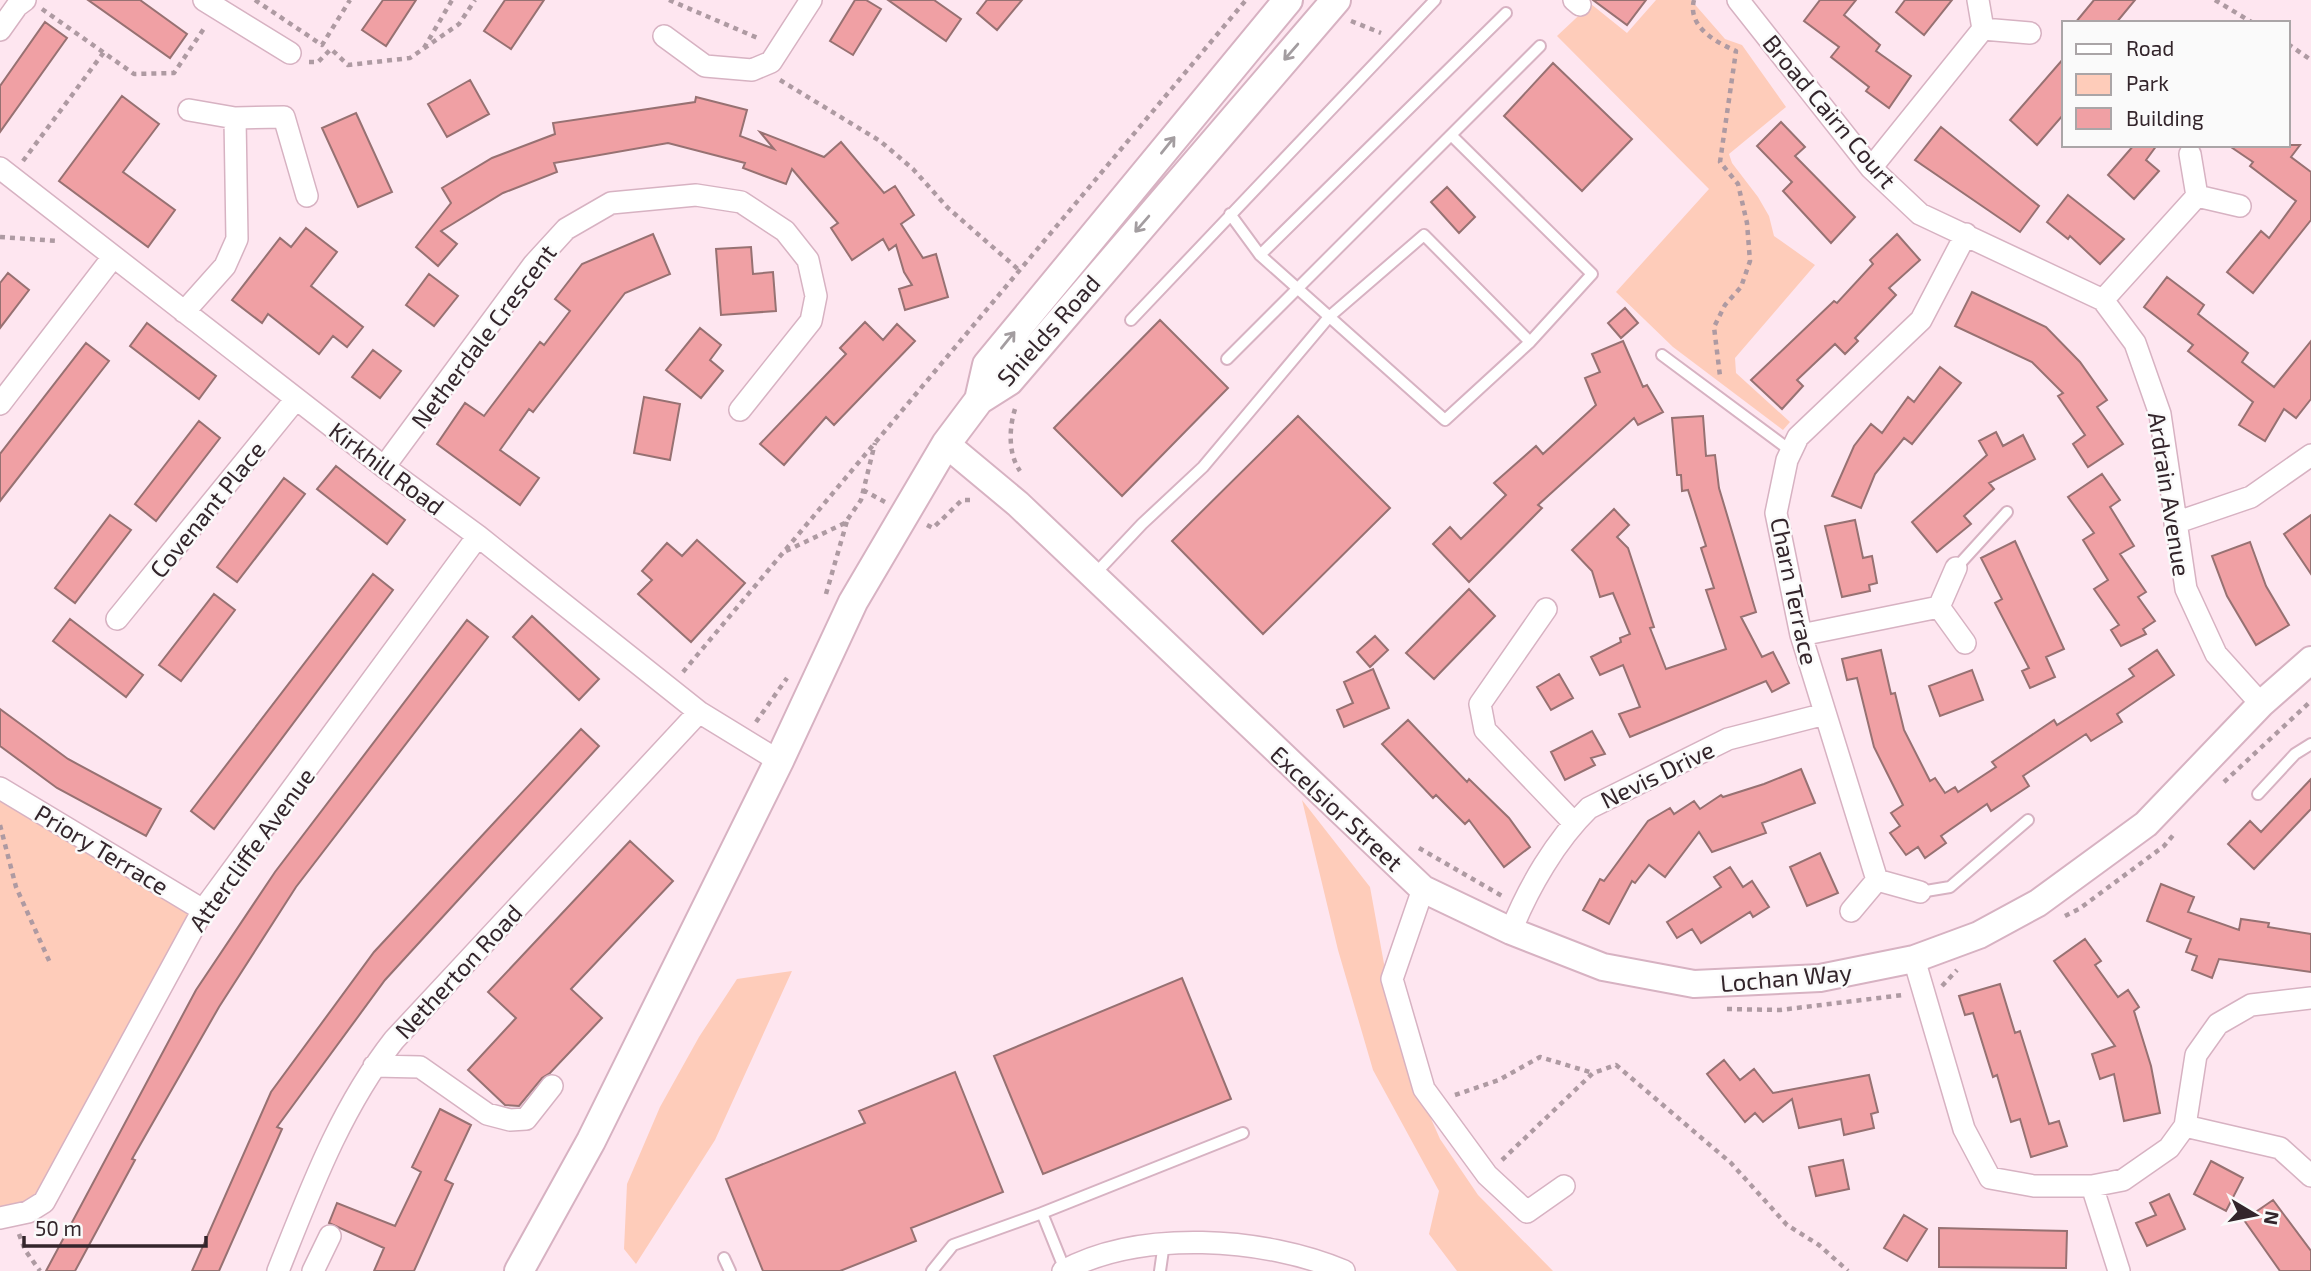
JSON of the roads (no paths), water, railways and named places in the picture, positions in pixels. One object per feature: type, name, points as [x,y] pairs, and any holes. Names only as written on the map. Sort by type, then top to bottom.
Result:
[{"type":"main road","name":"Shields Road","points":[[979,400],[987,365],[1288,0]]},
{"type":"main road","name":"Shields Road","points":[[979,400],[1009,381],[1331,6]]},
{"type":"main road","points":[[519,1271],[591,1141],[779,761],[853,602],[946,444],[979,400]]},
{"type":"street","points":[[664,37],[705,66],[757,68],[771,62],[811,0]]},
{"type":"street","name":"Broad Cairn Court","points":[[1738,0],[1871,168],[1920,214],[1966,234]]},
{"type":"street","points":[[1871,168],[1983,29],[1978,0]]},
{"type":"street","points":[[0,30],[17,6],[33,4]]},
{"type":"street","points":[[211,5],[290,53]]},
{"type":"street","points":[[1983,29],[2030,33]]},
{"type":"street","points":[[189,110],[235,118],[284,117],[307,196]]},
{"type":"street","points":[[184,312],[225,266],[237,239],[235,118]]},
{"type":"street","points":[[2190,153],[2197,196]]},
{"type":"street","name":"Kirkhill Road","points":[[5,173],[384,467],[478,536],[670,690],[699,712],[779,761]]},
{"type":"street","name":"Netherdale Crescent","points":[[384,467],[534,264],[566,229],[611,203],[696,194],[741,202],[785,231],[808,260],[816,296],[811,321],[740,410]]},
{"type":"street","points":[[2197,196],[2240,206]]},
{"type":"street","points":[[2103,300],[2197,196]]},
{"type":"street","name":"Ardrain Avenue","points":[[1966,234],[2103,300],[2135,343],[2160,414],[2186,589],[2216,654],[2261,704]]},
{"type":"street","name":"Charn Terrace","points":[[1877,880],[1801,635],[1776,513],[1791,451],[1798,437],[1921,320],[1966,234]]},
{"type":"street","points":[[0,404],[105,250]]},
{"type":"street","name":"Covenant Place","points":[[117,619],[296,399]]},
{"type":"street","name":"Excelsior Street","points":[[946,444],[1018,504],[1423,889],[1392,979],[1424,1088],[1487,1175],[1527,1212],[1564,1186]]},
{"type":"street","points":[[2175,523],[2251,497],[2311,456]]},
{"type":"street","name":"Attercliffe Avenue","points":[[14,1216],[44,1202],[203,910],[478,536]]},
{"type":"street","points":[[1939,607],[1956,568]]},
{"type":"street","points":[[1801,635],[1939,607]]},
{"type":"street","points":[[1939,607],[1965,643]]},
{"type":"street","points":[[1546,609],[1480,704],[1485,730],[1574,823]]},
{"type":"street","name":"Lochan Way","points":[[1423,889],[1516,919],[1603,967],[1694,984],[1820,978],[1914,959],[1979,935],[2038,902],[2146,824],[2261,704],[2311,660]]},
{"type":"street","name":"Netherton Road","points":[[278,1271],[327,1151],[374,1066],[394,1040],[699,712]]},
{"type":"street","name":"Nevis Drive","points":[[1516,919],[1574,823],[1589,808],[1728,739],[1825,714]]},
{"type":"street","name":"Priory Terrace","points":[[0,788],[203,910]]},
{"type":"street","points":[[1851,911],[1877,880],[1920,892]]},
{"type":"street","points":[[1914,959],[1964,1129],[1990,1178],[2034,1186],[2092,1186],[2123,1180],[2169,1148],[2185,1126],[2196,1055],[2218,1024],[2251,1005],[2311,998]]},
{"type":"street","points":[[374,1066],[420,1067],[487,1114],[510,1119],[526,1119],[552,1086]]},
{"type":"street","points":[[2185,1126],[2280,1147],[2311,1176]]},
{"type":"street","points":[[2092,1186],[2119,1271]]},
{"type":"street","points":[[313,1271],[330,1236]]},
{"type":"street","points":[[1064,1270],[1085,1259],[1164,1243],[1242,1244],[1344,1271]]},
{"type":"lane","points":[[1131,320],[1435,0]]},
{"type":"lane","points":[[1260,256],[1506,13]]},
{"type":"lane","points":[[1227,359],[1540,46]]},
{"type":"lane","points":[[1230,214],[1260,256],[1445,420],[1530,342],[1592,274],[1451,135]]},
{"type":"lane","points":[[1093,576],[1142,524],[1203,467],[1329,317],[1424,235],[1530,342]]},
{"type":"lane","points":[[1662,355],[1791,451]]},
{"type":"lane","points":[[1956,568],[2007,512]]},
{"type":"lane","points":[[2258,794],[2295,754],[2311,744]]},
{"type":"lane","points":[[1920,892],[1950,887],[2028,820]]},
{"type":"lane","points":[[932,1271],[953,1245],[1042,1213],[1243,1133]]},
{"type":"lane","points":[[1042,1213],[1064,1270]]},
{"type":"lane","points":[[1160,1271],[1164,1243]]},
{"type":"lane","points":[[724,1258],[730,1271]]}]
